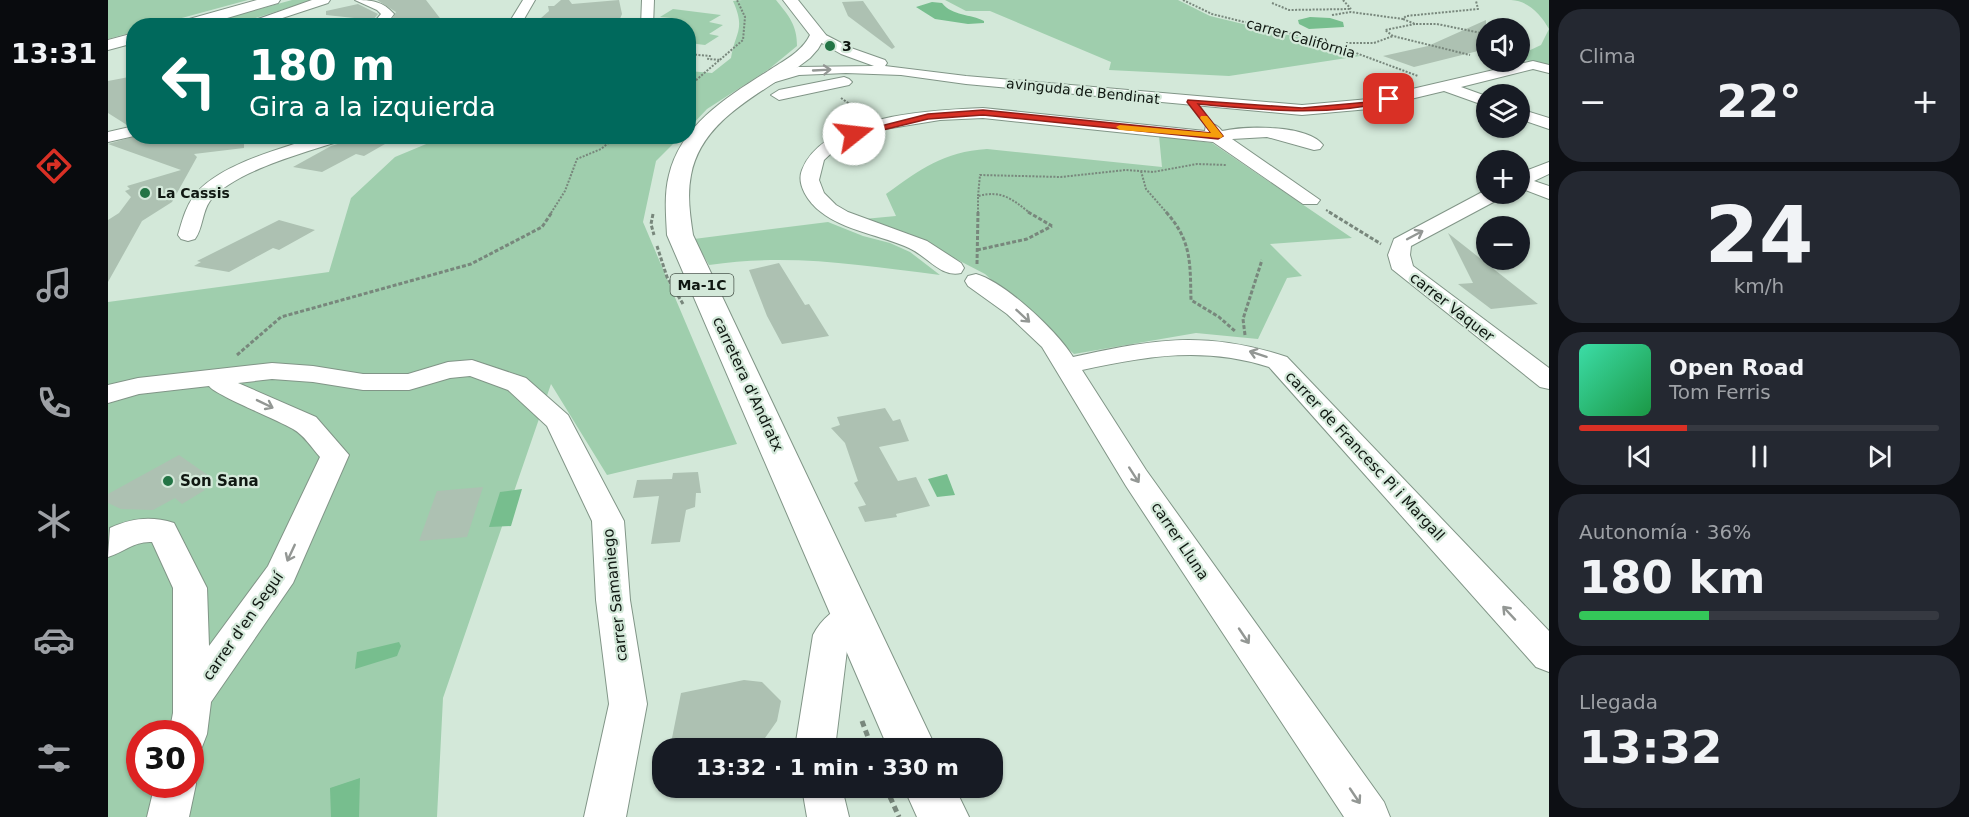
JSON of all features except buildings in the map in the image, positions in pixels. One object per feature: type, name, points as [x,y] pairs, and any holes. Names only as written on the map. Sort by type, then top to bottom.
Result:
[{"type":"main road","points":[[209,18],[273,0]]},
{"type":"main road","points":[[790,0],[814,42]]},
{"type":"main road","points":[[108,45],[126,40]]},
{"type":"main road","name":"carretera d'Andratx","points":[[696,139],[711,120],[772,88],[814,42]]},
{"type":"main road","name":"carretera d'Andratx","points":[[692,144],[679,179],[677,198],[680,235],[908,738]]},
{"type":"main road","points":[[934,798],[943,817]]},
{"type":"street","points":[[269,18],[324,0]]},
{"type":"street","points":[[361,0],[381,7],[388,14],[384,18]]},
{"type":"street","points":[[518,18],[529,0]]},
{"type":"street","points":[[647,18],[648,0]]},
{"type":"street","name":"avinguda de Bendinat","points":[[814,42],[901,71]]},
{"type":"street","name":"avinguda de Bendinat","points":[[772,88],[798,72],[846,69],[901,71],[966,80],[1191,102],[1302,110],[1369,104],[1533,65],[1549,69]]},
{"type":"street","name":"avinguda de Bendinat","points":[[772,88],[826,87],[901,71]]},
{"type":"street","points":[[1445,86],[1476,97]]},
{"type":"street","points":[[1191,102],[1218,136],[1311,200]]},
{"type":"street","name":"carrer Lluna","points":[[1218,136],[983,113],[928,116],[880,126],[833,143],[818,153],[810,165],[808,179],[814,192],[834,213],[969,266],[1052,343],[1136,478],[1369,817]]},
{"type":"street","points":[[1530,117],[1549,124]]},
{"type":"street","points":[[1218,136],[1253,130],[1292,136],[1314,145]]},
{"type":"street","points":[[108,137],[126,132]]},
{"type":"street","points":[[188,235],[202,198],[215,185],[240,171],[315,144]]},
{"type":"street","points":[[1530,176],[1549,167]]},
{"type":"street","points":[[1530,185],[1549,194]]},
{"type":"street","name":"carrer Vaquer","points":[[1476,203],[1401,243],[1399,255],[1403,269],[1549,381]]},
{"type":"street","name":"carrer de Francesc Pi i Margall","points":[[1066,366],[1155,347],[1218,346],[1254,352],[1278,362],[1549,656]]},
{"type":"street","name":"carrer Samaniego","points":[[108,394],[138,386],[272,371],[313,374],[363,382],[409,382],[448,370],[472,368],[517,384],[558,421],[608,521],[613,600],[628,704],[605,817]]},
{"type":"street","name":"carrer d'en Seguí","points":[[190,716],[281,574],[335,455],[306,424],[258,400],[222,386],[216,377]]},
{"type":"street","points":[[113,534],[146,528],[162,532],[190,588],[190,716]]},
{"type":"street","points":[[816,738],[831,635],[853,616]]},
{"type":"street","points":[[168,817],[173,798]]},
{"type":"street","points":[[824,798],[828,817]]},
{"type":"path","points":[[696,80],[743,40],[745,17],[737,0]]},
{"type":"path","name":"carrer Califòrnia","points":[[1183,0],[1212,14],[1329,43],[1445,86]]},
{"type":"path","points":[[1343,0],[1351,12]]},
{"type":"path","points":[[1403,19],[1406,16],[1478,9],[1476,1]]},
{"type":"path","points":[[1272,3],[1289,10],[1351,9]]},
{"type":"path","points":[[1332,15],[1351,12],[1403,19],[1415,24]]},
{"type":"path","points":[[1470,55],[1393,36],[1385,30],[1415,24],[1437,24],[1476,32]]},
{"type":"path","points":[[1346,43],[1374,43],[1393,36]]},
{"type":"path","points":[[696,55],[711,56],[708,59],[721,60]]},
{"type":"path","points":[[826,87],[880,126]]},
{"type":"path","points":[[216,377],[281,317],[471,264],[542,227],[565,191],[577,159],[601,149],[607,144]]},
{"type":"path","points":[[969,266],[980,175],[1061,177],[1153,172],[1197,164],[1261,166]]},
{"type":"path","points":[[1141,171],[1146,189],[1173,220],[1189,250],[1191,300],[1219,317],[1246,340]]},
{"type":"path","points":[[969,266],[1052,226],[1030,213],[1011,196],[993,191],[978,196]]},
{"type":"path","points":[[1311,200],[1399,255]]},
{"type":"path","points":[[1246,340],[1244,319],[1262,260]]},
{"type":"path","points":[[890,798],[899,817]]},
{"type":"shaded area","points":[[108,0],[248,0],[182,18],[126,18],[126,34],[108,39]]},
{"type":"shaded area","points":[[292,0],[313,0],[255,18],[227,18]]},
{"type":"shaded area","points":[[776,0],[791,21],[796,32],[797,46],[769,69],[707,109],[696,121],[696,72],[712,73],[731,58],[739,25],[733,1]]},
{"type":"shaded area","points":[[945,0],[1178,0],[1210,16],[1309,40],[1360,56],[1229,76],[1109,70],[1111,62],[990,11],[966,11]]},
{"type":"shaded area","points":[[1511,0],[1549,0],[1549,29],[1529,6]]},
{"type":"shaded area","points":[[932,2],[942,3],[956,13],[979,19],[984,23],[968,24],[935,19],[916,7]]},
{"type":"shaded area","points":[[673,9],[721,15],[709,22],[723,25],[709,34],[719,36],[705,45],[696,44],[696,18],[660,17]]},
{"type":"shaded area","points":[[1310,17],[1330,18],[1343,22],[1344,27],[1309,29],[1299,24],[1298,20]]},
{"type":"shaded area","points":[[1549,29],[1549,65],[1530,61],[1530,50],[1541,45]]},
{"type":"shaded area","points":[[1159,136],[1212,143],[1352,238],[1270,244],[1302,276],[1287,278],[1258,339],[1196,333],[1074,354],[985,274],[904,232],[864,219],[896,216],[886,194],[933,163],[958,154],[987,149],[1162,167]]},
{"type":"shaded area","points":[[426,144],[673,144],[656,161],[643,222],[737,444],[607,475],[551,384],[443,698],[437,817],[108,817],[108,302],[329,272],[351,198],[395,157]]},
{"type":"shaded area","points":[[828,222],[910,252],[940,275],[853,264],[796,260],[709,265],[694,239]]},
{"type":"shaded area","points":[[947,474],[955,495],[937,497],[928,479]]},
{"type":"shaded area","points":[[522,489],[511,526],[489,527],[500,492]]},
{"type":"shaded area","points":[[399,642],[401,646],[397,656],[355,669],[357,652]]},
{"type":"shaded area","points":[[360,778],[359,817],[331,817],[330,788]]},
{"type":"slow traffic","points":[[1120,127],[1218,136],[1204,118]]},
{"type":"place","name":"3","points":[[830,46]]},
{"type":"place","name":"La Cassis","points":[[145,193]]},
{"type":"place","name":"Son Sana","points":[[168,481]]},
{"type":"route","points":[[854,134],[928,116],[983,113],[1218,136],[1191,102],[1302,110],[1369,104],[1389,99]]}]
